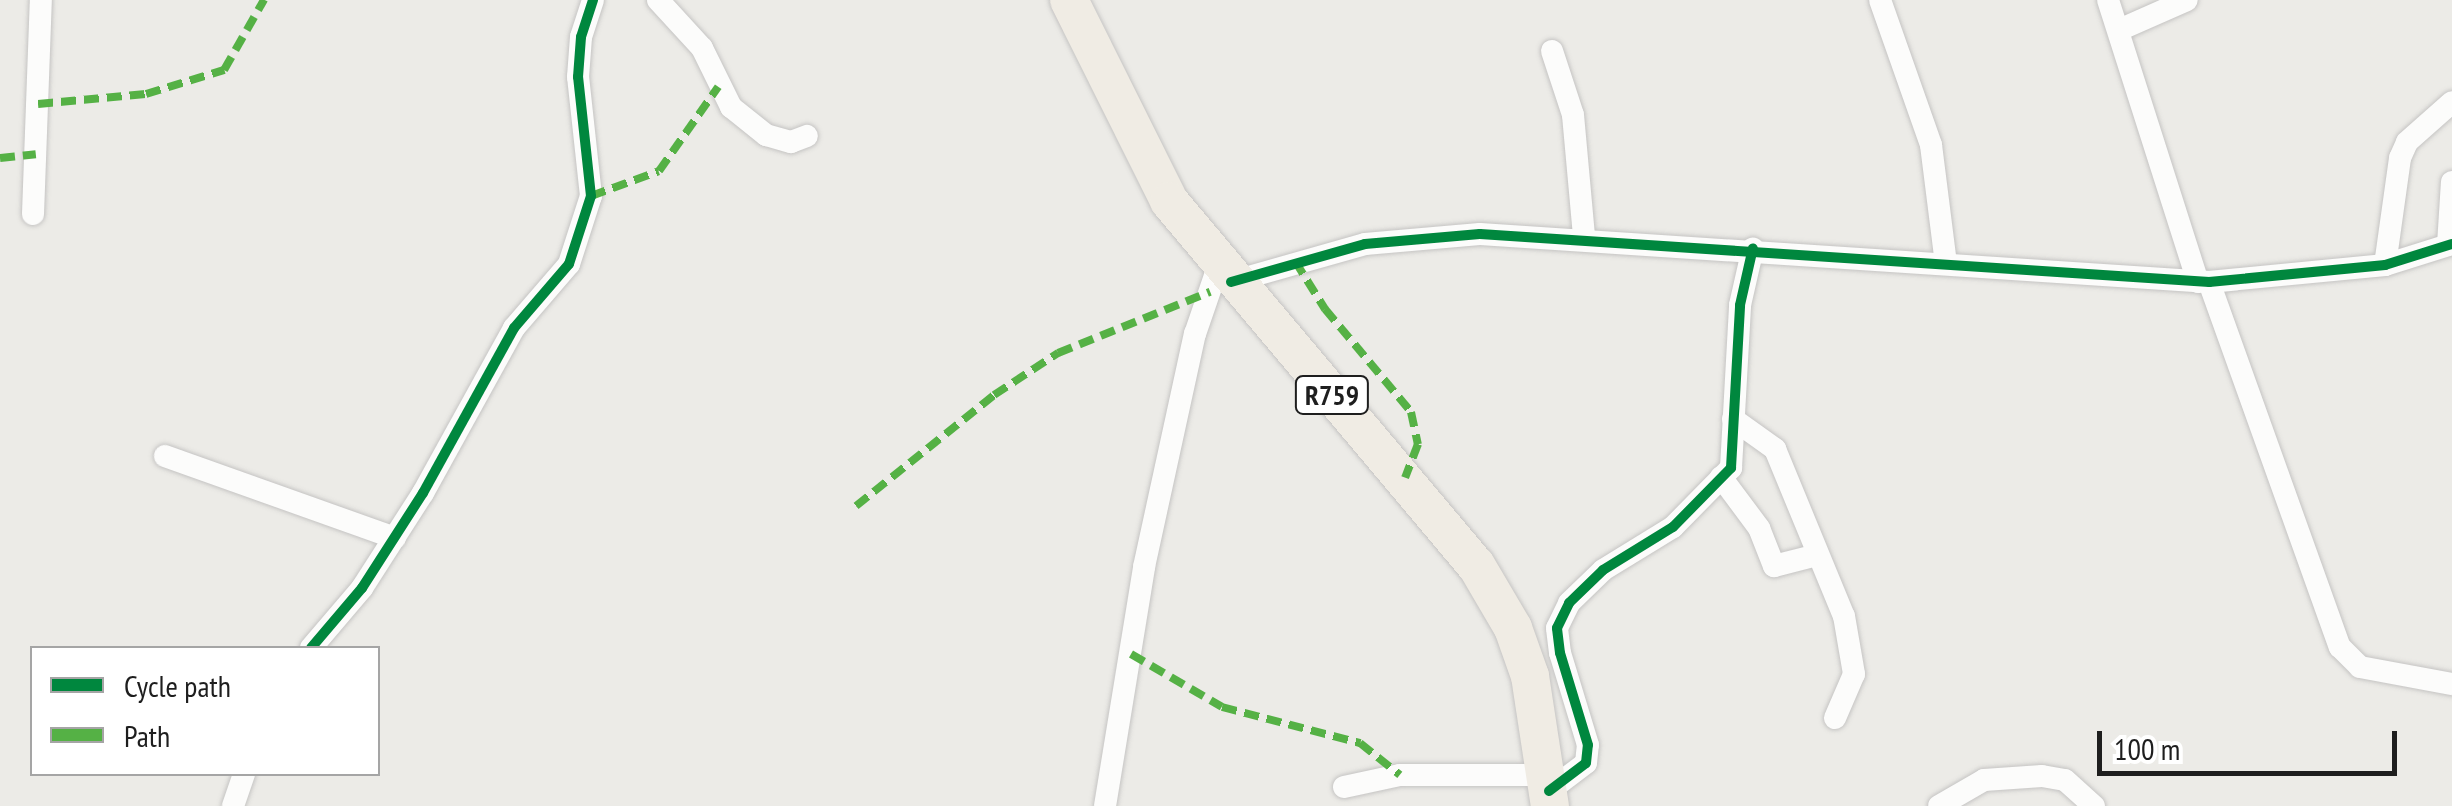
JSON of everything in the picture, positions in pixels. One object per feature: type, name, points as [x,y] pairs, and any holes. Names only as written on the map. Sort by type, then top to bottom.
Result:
[{"type":"main road","name":"R759","points":[[1069,0],[1127,127],[1169,201],[1224,275],[1476,564],[1513,628],[1530,676],[1548,791]]},
{"type":"street","points":[[34,214],[42,0]]},
{"type":"street","points":[[313,646],[395,538],[514,328],[569,264],[591,196],[578,76],[581,37],[593,0]]},
{"type":"street","points":[[658,0],[702,48],[731,108],[766,135],[792,142],[807,136]]},
{"type":"street","points":[[1880,0],[1931,145],[1946,262]]},
{"type":"street","points":[[2108,0],[2203,282],[2340,647],[2360,667],[2452,684]]},
{"type":"street","points":[[2119,30],[2186,0]]},
{"type":"street","points":[[1552,51],[1572,115],[1584,238]]},
{"type":"street","points":[[2385,265],[2400,158],[2408,142],[2452,102]]},
{"type":"street","points":[[1104,806],[1144,567],[1195,334],[1224,275],[1365,244],[1480,234],[1753,248],[2203,282],[2385,265],[2450,245],[2452,182]]},
{"type":"street","points":[[1344,787],[1400,775],[1548,791],[1586,763],[1588,745],[1560,653],[1557,628],[1570,603],[1603,570],[1673,528],[1734,456],[1740,305],[1753,248]]},
{"type":"street","points":[[1733,419],[1775,449],[1854,646],[1854,674],[1835,718]]},
{"type":"street","points":[[165,456],[395,538]]},
{"type":"street","points":[[1720,477],[1759,528],[1774,566],[1817,555]]},
{"type":"street","points":[[233,806],[243,776]]},
{"type":"street","points":[[1939,806],[1984,780],[2018,776],[2065,780],[2094,806]]},
{"type":"marked path","points":[[38,104],[146,94],[224,70],[264,0]]},
{"type":"marked path","points":[[591,196],[659,171],[718,87]]},
{"type":"marked path","points":[[0,158],[36,154]]},
{"type":"marked path","points":[[1295,261],[1325,309],[1411,412],[1418,444],[1405,478]]},
{"type":"marked path","points":[[856,506],[994,395],[1058,353],[1210,292]]},
{"type":"marked path","points":[[1131,654],[1222,707],[1360,743],[1400,775]]},
{"type":"cycle path","points":[[313,646],[362,588],[423,493],[514,328],[569,264],[591,196],[578,77],[581,37],[593,0]]},
{"type":"cycle path","points":[[1231,282],[1365,244],[1480,234],[2209,282],[2385,265],[2452,244]]},
{"type":"cycle path","points":[[1549,791],[1586,763],[1588,745],[1560,653],[1557,628],[1569,603],[1603,570],[1673,527],[1731,468],[1740,305],[1753,248]]}]
